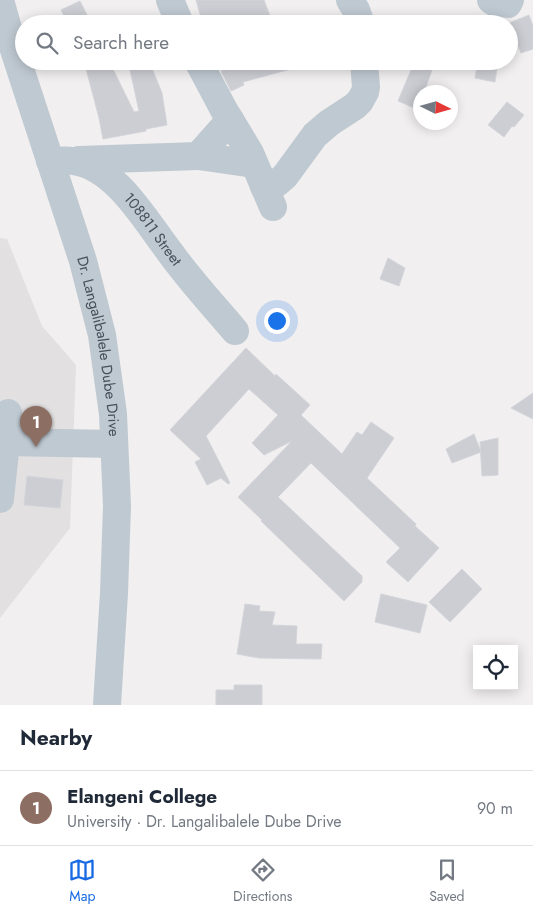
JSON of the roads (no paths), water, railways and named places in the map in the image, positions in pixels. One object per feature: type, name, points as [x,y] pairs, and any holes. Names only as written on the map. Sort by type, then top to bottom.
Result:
[{"type":"street","name":"Dr. Langalibalele Dube Drive","points":[[0,0],[15,53]]},
{"type":"street","points":[[170,0],[176,15]]},
{"type":"street","points":[[350,0],[358,15]]},
{"type":"street","points":[[491,0],[508,4],[510,0]]},
{"type":"street","name":"Dr. Langalibalele Dube Drive","points":[[20,70],[83,261],[102,335],[113,414],[117,516],[107,705]]},
{"type":"street","points":[[203,70],[250,153],[264,186]]},
{"type":"street","points":[[50,161],[198,156],[264,186],[277,183],[293,167],[315,135],[360,101],[366,87],[365,70]]},
{"type":"street","points":[[198,156],[230,120]]},
{"type":"street","name":"108811 Street","points":[[50,161],[73,161],[90,166],[126,194],[168,250],[235,331]]},
{"type":"street","points":[[0,499],[3,441],[8,412]]},
{"type":"street","points":[[3,441],[114,444]]},
{"type":"place","name":"Elangeni College","points":[[36,447]]}]
